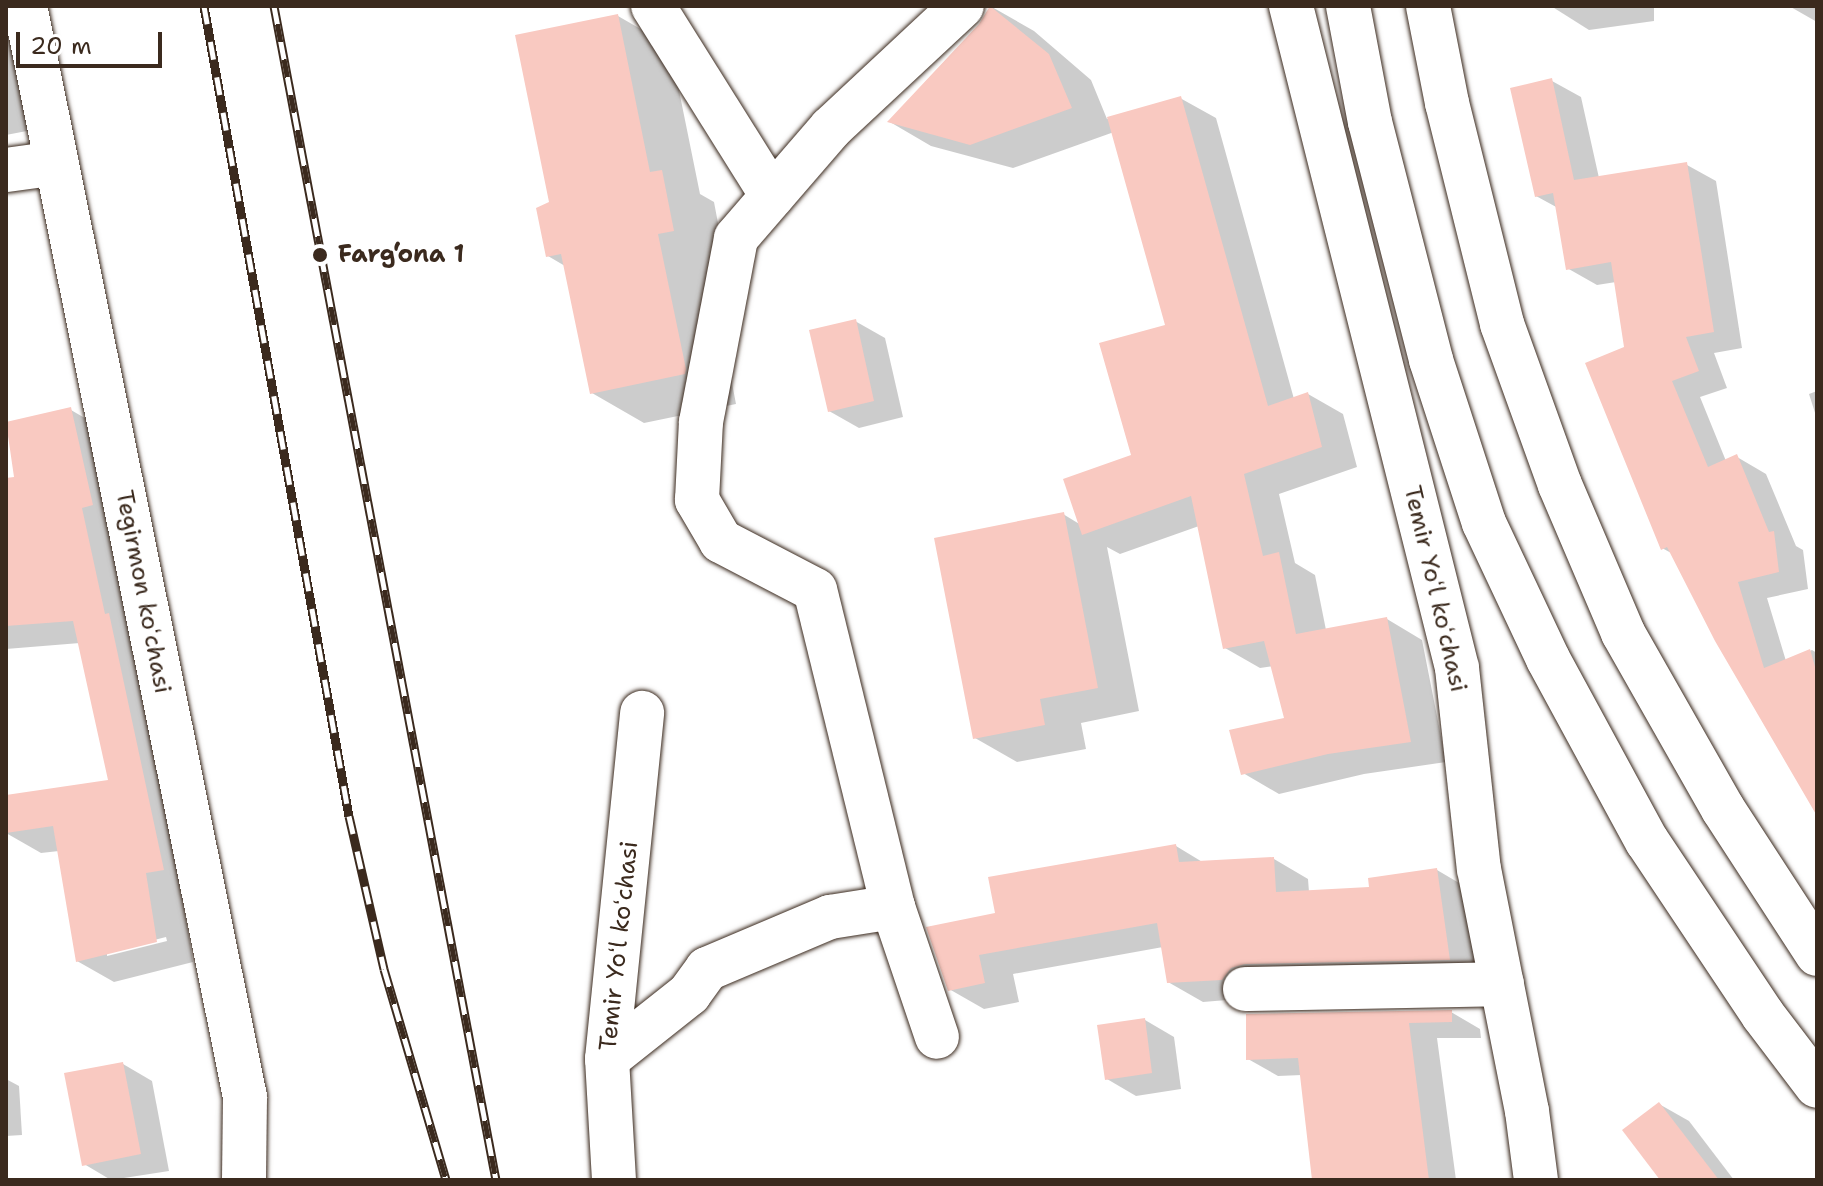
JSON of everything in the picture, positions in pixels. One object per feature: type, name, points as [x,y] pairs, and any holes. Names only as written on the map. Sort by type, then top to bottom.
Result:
[{"type":"main road","name":"Tegirmon koʻchasi","points":[[25,6],[245,1097],[244,1180]]},
{"type":"main road","points":[[653,6],[772,196]]},
{"type":"main road","points":[[937,1037],[893,907],[815,590],[721,541],[697,500],[701,422],[736,238],[831,128],[962,6]]},
{"type":"main road","name":"Temir Yoʻl koʻchasi","points":[[1291,6],[1457,668],[1479,869],[1527,1111],[1536,1180]]},
{"type":"main road","points":[[1348,6],[1370,122],[1431,360],[1484,523],[1548,659],[1647,841],[1763,1015],[1817,1086]]},
{"type":"main road","points":[[1428,6],[1447,103],[1502,324],[1560,485],[1623,633],[1723,809],[1817,954]]},
{"type":"main road","points":[[6,170],[57,163]]},
{"type":"main road","name":"Temir Yoʻl koʻchasi","points":[[614,1180],[607,1059],[642,713]]},
{"type":"main road","points":[[607,1059],[689,994],[707,969],[830,917],[893,907]]},
{"type":"main road","points":[[1245,989],[1502,984]]},
{"type":"building","points":[[990,6],[1049,54],[1072,108],[970,145],[887,122],[979,24]]},
{"type":"building","points":[[618,14],[650,172],[662,170],[674,231],[658,234],[686,369],[685,374],[590,394],[561,254],[546,257],[536,208],[549,202],[515,35]]},
{"type":"building","points":[[1552,78],[1574,180],[1687,162],[1714,332],[1686,337],[1699,371],[1672,381],[1708,467],[1737,454],[1769,532],[1774,531],[1779,572],[1738,582],[1764,668],[1810,649],[1817,674],[1817,816],[1715,641],[1667,547],[1661,550],[1585,363],[1624,347],[1611,262],[1566,270],[1553,193],[1535,197],[1510,88]]},
{"type":"building","points":[[1181,96],[1268,406],[1308,392],[1322,447],[1244,474],[1263,556],[1279,552],[1296,634],[1387,617],[1411,742],[1328,754],[1241,775],[1229,730],[1284,718],[1264,641],[1223,649],[1191,496],[1082,535],[1063,479],[1131,455],[1099,343],[1165,325],[1107,117]]},
{"type":"building","points":[[856,319],[874,401],[828,412],[809,330]]},
{"type":"building","points":[[71,407],[93,505],[82,508],[105,614],[109,613],[164,870],[146,873],[157,942],[76,962],[53,826],[6,833],[6,795],[108,780],[73,621],[6,626],[6,478],[14,477],[6,422]]},
{"type":"building","points":[[1064,512],[1098,688],[1040,699],[1045,725],[973,739],[934,538]]},
{"type":"building","points":[[1176,844],[1179,862],[1274,857],[1276,892],[1369,887],[1368,878],[1437,868],[1450,960],[1245,964],[1231,968],[1222,980],[1167,983],[1157,923],[979,955],[985,983],[948,991],[926,927],[995,913],[988,877]]},
{"type":"building","points":[[1452,1010],[1452,1022],[1409,1023],[1429,1180],[1312,1180],[1298,1058],[1246,1060],[1246,1014]]},
{"type":"building","points":[[1145,1018],[1152,1073],[1105,1080],[1097,1025]]},
{"type":"building","points":[[123,1062],[141,1154],[82,1166],[64,1073]]},
{"type":"building","points":[[1659,1102],[1719,1180],[1660,1180],[1622,1130]]},
{"type":"railway","points":[[204,6],[349,816],[384,969],[446,1180]]},
{"type":"railway","points":[[274,6],[496,1180]]},
{"type":"place","name":"Farg‘ona 1","points":[[320,255]]}]
